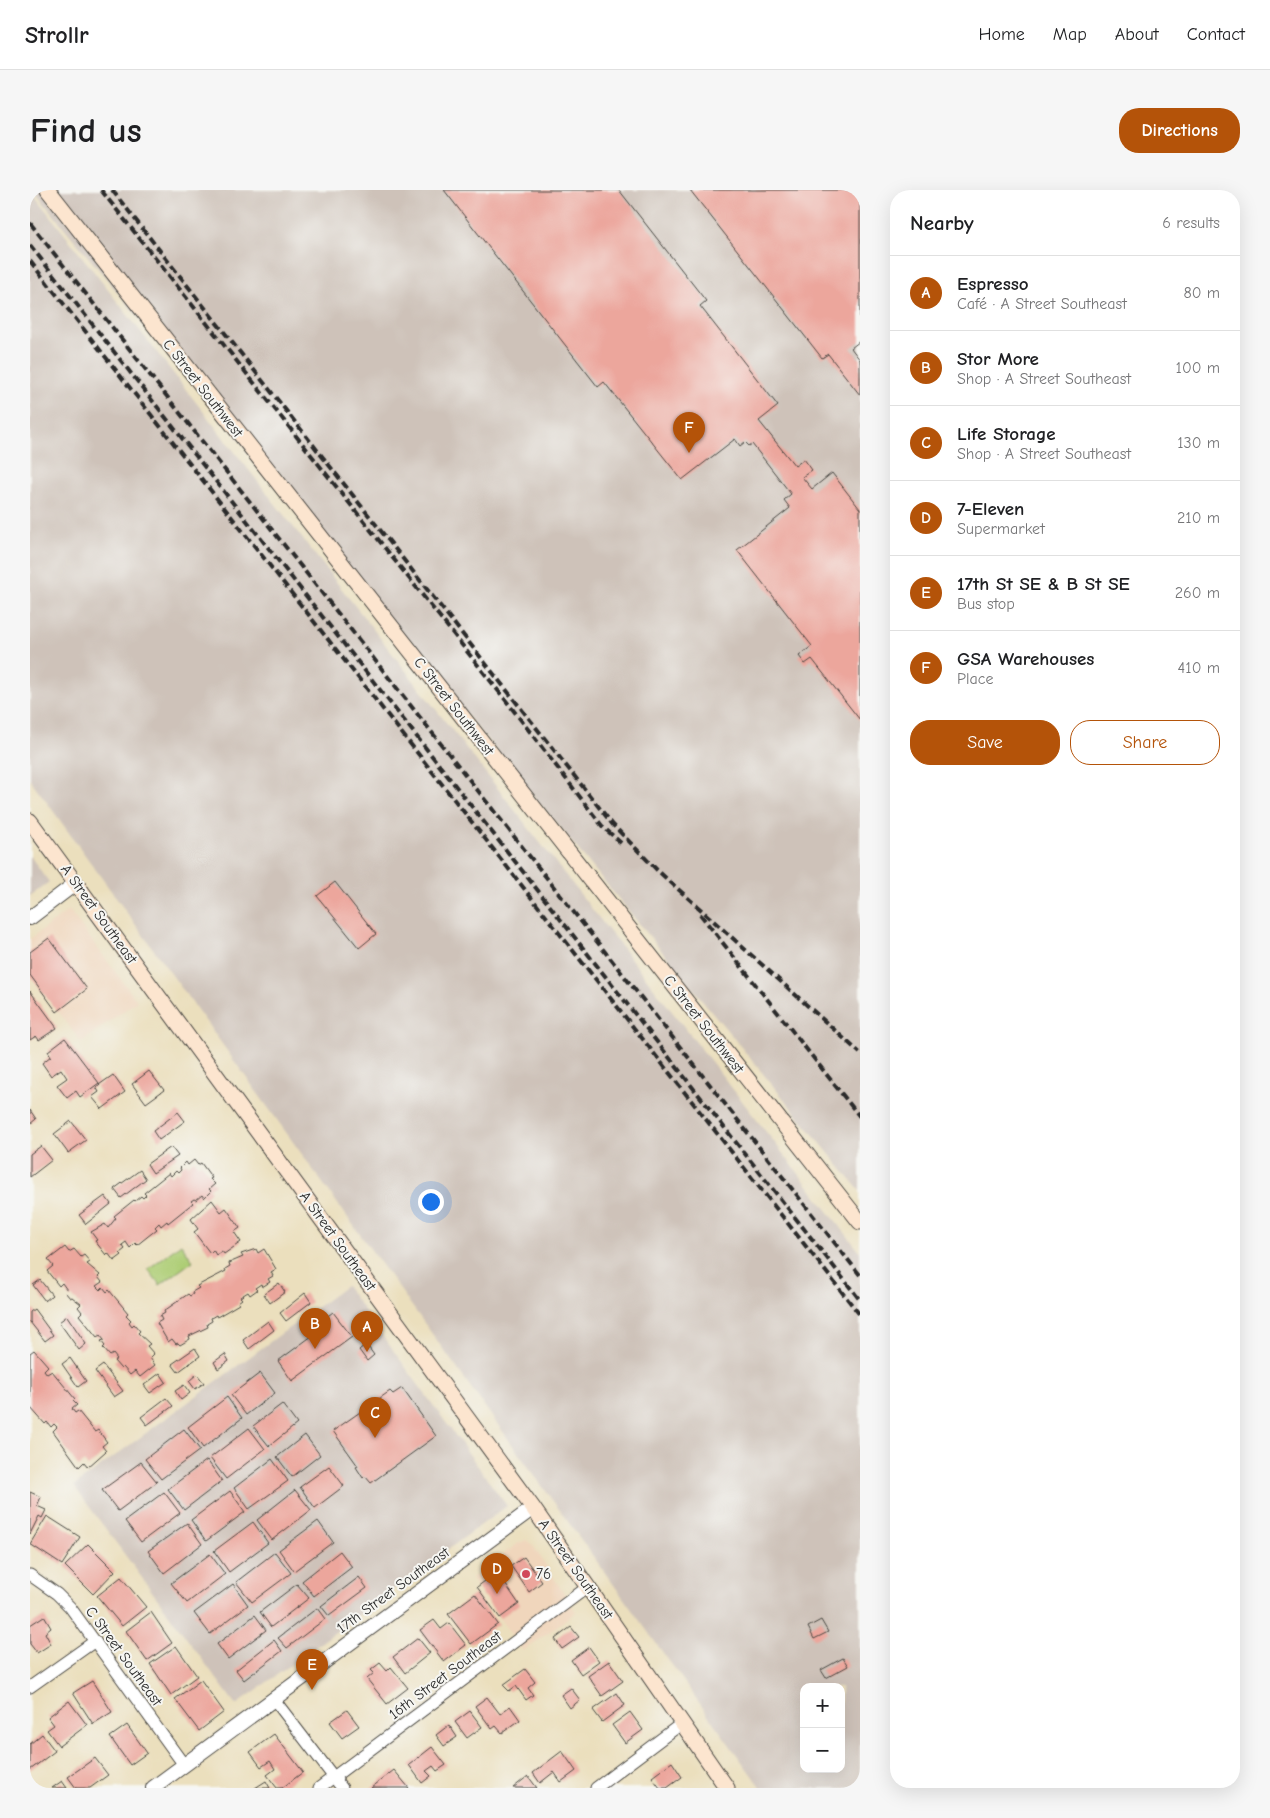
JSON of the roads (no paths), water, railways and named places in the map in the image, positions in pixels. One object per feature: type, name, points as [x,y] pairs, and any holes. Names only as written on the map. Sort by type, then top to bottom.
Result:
[{"type":"main road","name":"C Street Southwest","points":[[48,190],[860,1222]]},
{"type":"main road","name":"A Street Southeast","points":[[30,821],[533,1508],[589,1586],[727,1788]]},
{"type":"street","points":[[30,918],[76,883]]},
{"type":"street","name":"17th Street Southeast","points":[[152,1788],[533,1508]]},
{"type":"street","name":"C Street Southeast","points":[[30,1575],[57,1594],[95,1641],[184,1765]]},
{"type":"street","name":"16th Street Southeast","points":[[319,1788],[589,1586]]},
{"type":"street","points":[[30,1687],[95,1641]]},
{"type":"street","points":[[274,1698],[342,1788]]},
{"type":"street","points":[[596,1788],[682,1724]]},
{"type":"railway","points":[[101,190],[504,698],[603,827],[621,843]]},
{"type":"railway","points":[[112,190],[613,825],[657,870],[860,1053]]},
{"type":"railway","points":[[30,223],[860,1275]]},
{"type":"railway","points":[[30,245],[860,1300]]},
{"type":"railway","points":[[30,261],[860,1315]]},
{"type":"railway","points":[[700,914],[860,1117]]},
{"type":"place","name":"GSA Warehouses","points":[[689,453]]},
{"type":"place","name":"Stor More","points":[[315,1349]]},
{"type":"place","name":"Espresso","points":[[367,1352]]},
{"type":"place","name":"Life Storage","points":[[375,1438]]},
{"type":"place","name":"76","points":[[526,1574]]},
{"type":"place","name":"7-Eleven","points":[[497,1594]]},
{"type":"place","name":"17th St SE & B St SE","points":[[312,1690]]}]
